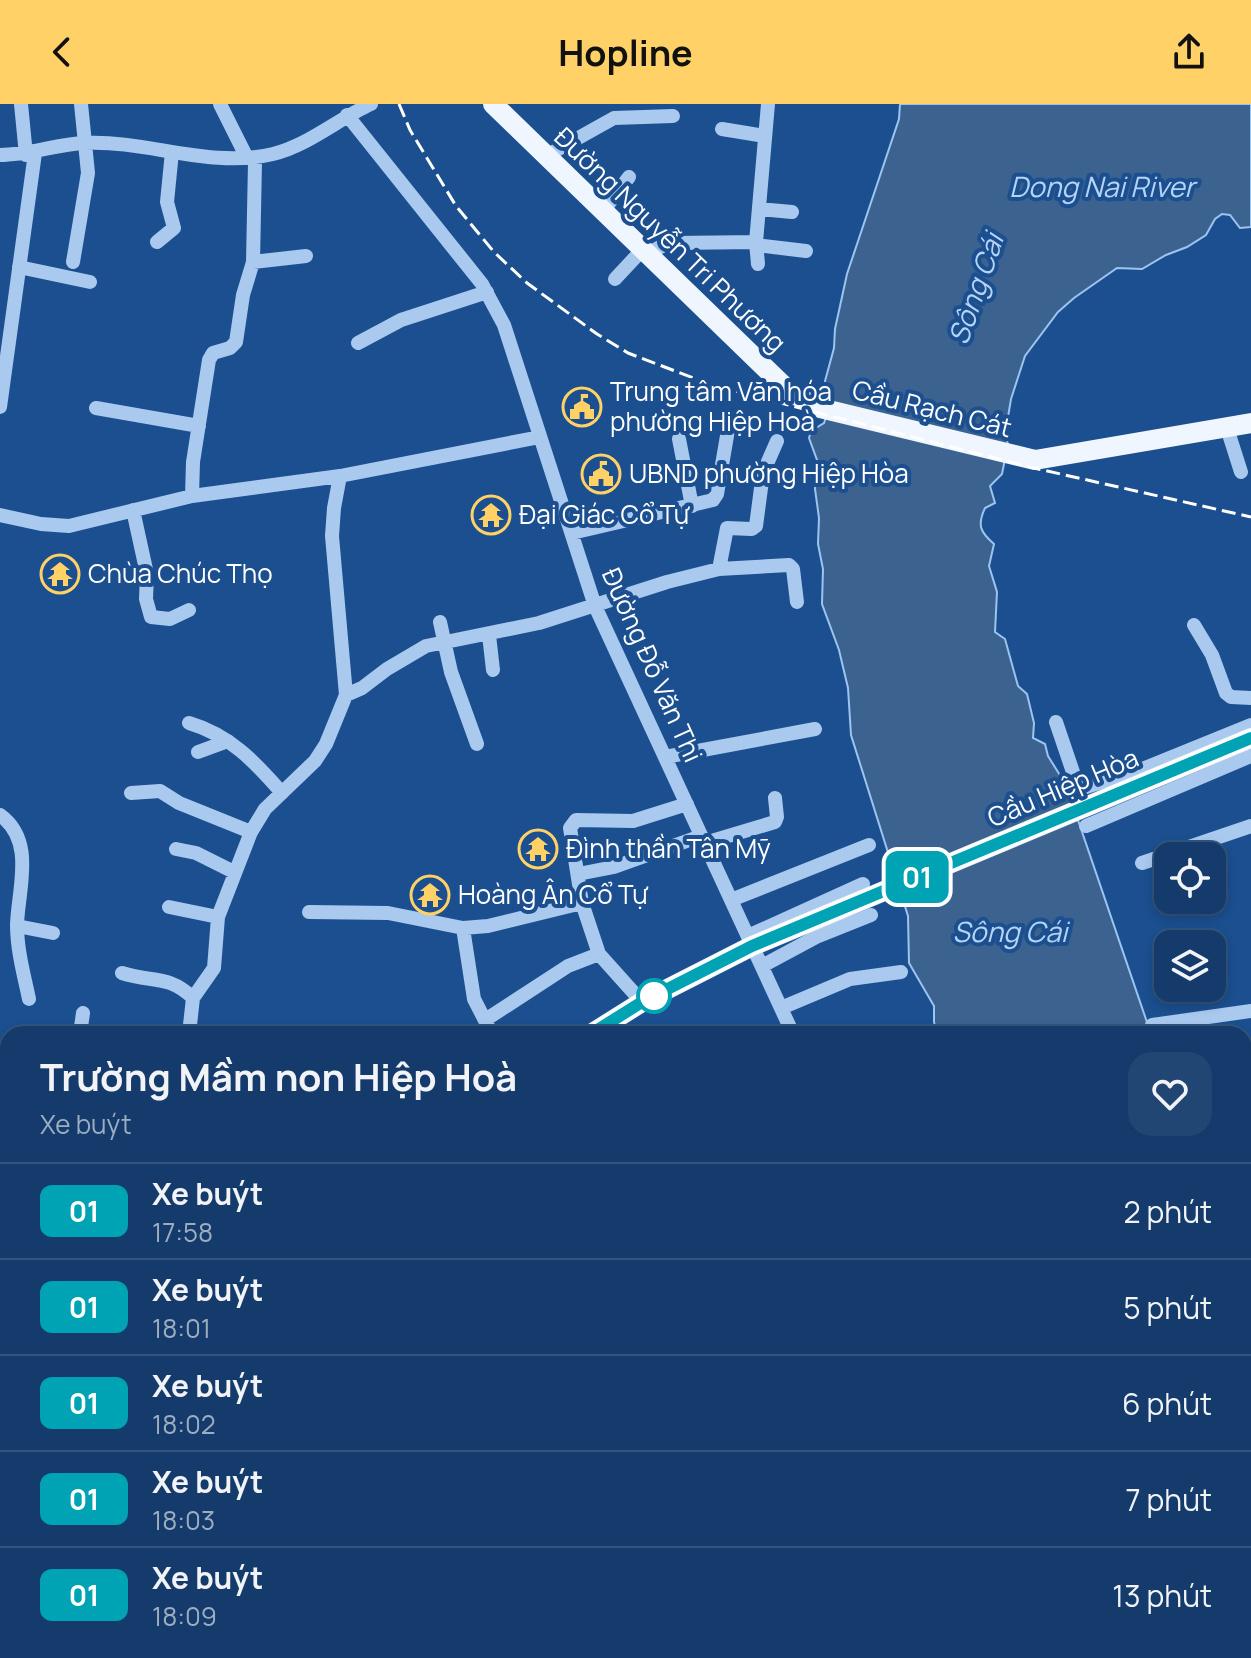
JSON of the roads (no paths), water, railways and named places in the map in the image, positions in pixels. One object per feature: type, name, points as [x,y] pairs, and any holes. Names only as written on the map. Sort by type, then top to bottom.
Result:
[{"type":"main road","name":"Đường Nguyễn Tri Phương","points":[[493,104],[789,391],[816,407]]},
{"type":"main road","name":"Cầu Rạch Cát","points":[[816,407],[1035,460],[1227,428]]},
{"type":"main road","points":[[1227,428],[1251,423]]},
{"type":"main road","name":"Cầu Hiệp Hòa","points":[[604,1026],[750,941],[807,923],[1251,738]]},
{"type":"street","points":[[0,407],[6,330],[19,267],[30,154],[21,104]]},
{"type":"street","points":[[73,262],[88,173],[81,104]]},
{"type":"street","points":[[192,496],[210,356],[230,348],[236,342],[243,295],[253,262],[251,160],[220,104]]},
{"type":"street","points":[[758,264],[756,243],[768,104]]},
{"type":"street","points":[[0,155],[30,154],[84,143],[251,160],[289,149],[364,105]]},
{"type":"street","points":[[546,156],[615,111],[673,116]]},
{"type":"street","name":"Đường Đỗ Văn Thi","points":[[347,115],[487,292],[504,325],[595,606],[789,1026]]},
{"type":"street","points":[[722,129],[765,136]]},
{"type":"street","points":[[157,242],[174,228],[167,202],[172,152]]},
{"type":"street","points":[[603,211],[629,177]]},
{"type":"street","points":[[759,209],[792,212]]},
{"type":"street","points":[[615,279],[645,251],[674,243],[756,243],[806,251]]},
{"type":"street","points":[[253,262],[306,256]]},
{"type":"street","points":[[19,267],[90,282]]},
{"type":"street","points":[[358,343],[401,320],[487,292]]},
{"type":"street","points":[[96,408],[199,426]]},
{"type":"street","points":[[1227,428],[1241,472]]},
{"type":"street","points":[[572,533],[715,498],[728,430]]},
{"type":"street","points":[[0,515],[41,524],[69,526],[91,523],[192,496],[340,476],[540,437]]},
{"type":"street","points":[[679,439],[692,506]]},
{"type":"street","points":[[719,569],[727,528],[752,529],[756,526],[763,473],[777,441]]},
{"type":"street","points":[[190,1026],[193,998],[214,968],[218,917],[251,832],[265,809],[315,761],[326,744],[346,695],[332,536],[340,476]]},
{"type":"street","points":[[133,510],[147,574],[148,611],[151,617],[170,619],[189,610]]},
{"type":"street","points":[[346,695],[426,646],[489,635],[719,569],[789,565],[793,569],[797,602]]},
{"type":"street","points":[[440,622],[443,642],[477,744]]},
{"type":"street","points":[[1194,625],[1212,655],[1226,693],[1231,697],[1251,698]]},
{"type":"street","points":[[489,635],[493,670]]},
{"type":"street","points":[[1056,722],[1076,783],[1083,788],[1145,768],[1251,725]]},
{"type":"street","points":[[189,723],[210,729],[249,755],[282,793]]},
{"type":"street","points":[[665,757],[815,729]]},
{"type":"street","points":[[198,752],[228,741]]},
{"type":"street","points":[[1086,826],[1251,756]]},
{"type":"street","points":[[131,793],[160,791],[179,803],[251,832]]},
{"type":"street","points":[[578,874],[614,867],[703,839],[775,822],[775,798]]},
{"type":"street","points":[[642,1002],[599,954],[582,903],[570,828],[576,820],[633,821],[687,804]]},
{"type":"street","points":[[0,815],[14,829],[23,866],[17,926],[29,999]]},
{"type":"street","points":[[1142,863],[1251,826]]},
{"type":"street","points":[[731,900],[869,845]]},
{"type":"street","points":[[176,849],[196,853],[234,872]]},
{"type":"street","points":[[750,941],[863,884]]},
{"type":"street","points":[[309,912],[388,913],[463,928],[488,926],[582,903]]},
{"type":"street","points":[[169,907],[218,917]]},
{"type":"street","points":[[762,966],[816,937],[871,915]]},
{"type":"street","points":[[17,926],[53,933]]},
{"type":"street","points":[[463,928],[471,986],[489,1026]]},
{"type":"street","points":[[490,1026],[568,966],[599,954]]},
{"type":"street","points":[[781,1008],[850,979],[901,972]]},
{"type":"street","points":[[122,973],[143,980],[169,981],[193,998]]},
{"type":"street","points":[[1152,1025],[1251,1011]]},
{"type":"street","points":[[81,1026],[83,1013]]},
{"type":"water","name":"Sông Cái","points":[[900,104],[1251,104],[1251,227],[1240,228],[1230,215],[1222,214],[1215,219],[1206,235],[1187,247],[1142,269],[1117,268],[1058,312],[1025,356],[1011,399],[1002,474],[990,486],[995,503],[985,508],[981,519],[983,532],[994,544],[989,566],[997,592],[995,632],[1005,639],[1018,686],[1027,694],[1034,723],[1033,738],[1045,744],[1048,756],[1066,785],[1148,1026],[935,1026],[934,1006],[909,963],[908,916],[851,735],[848,688],[839,650],[822,604],[823,569],[818,544],[819,518],[815,489],[817,460],[809,438],[811,431],[824,423],[829,408],[825,381],[847,274],[899,119]]},
{"type":"railway","points":[[399,104],[410,130],[456,206],[494,252],[527,283],[628,353],[709,384],[815,412],[1034,468],[1251,517]]},
{"type":"place","name":"Trung tâm Văn hóa phường Hiệp Hoà","points":[[582,407]]},
{"type":"place","name":"UBND phường Hiệp Hòa","points":[[601,474]]},
{"type":"place","name":"Đại Giác Cổ Tự","points":[[491,515]]},
{"type":"place","name":"Chùa Chúc Thọ","points":[[60,574]]},
{"type":"place","name":"Đình thần Tân Mỹ","points":[[538,849]]},
{"type":"place","name":"Hoàng Ân Cổ Tự","points":[[430,895]]},
{"type":"water label","name":"Dong Nai River","points":[[1102,187]]}]
